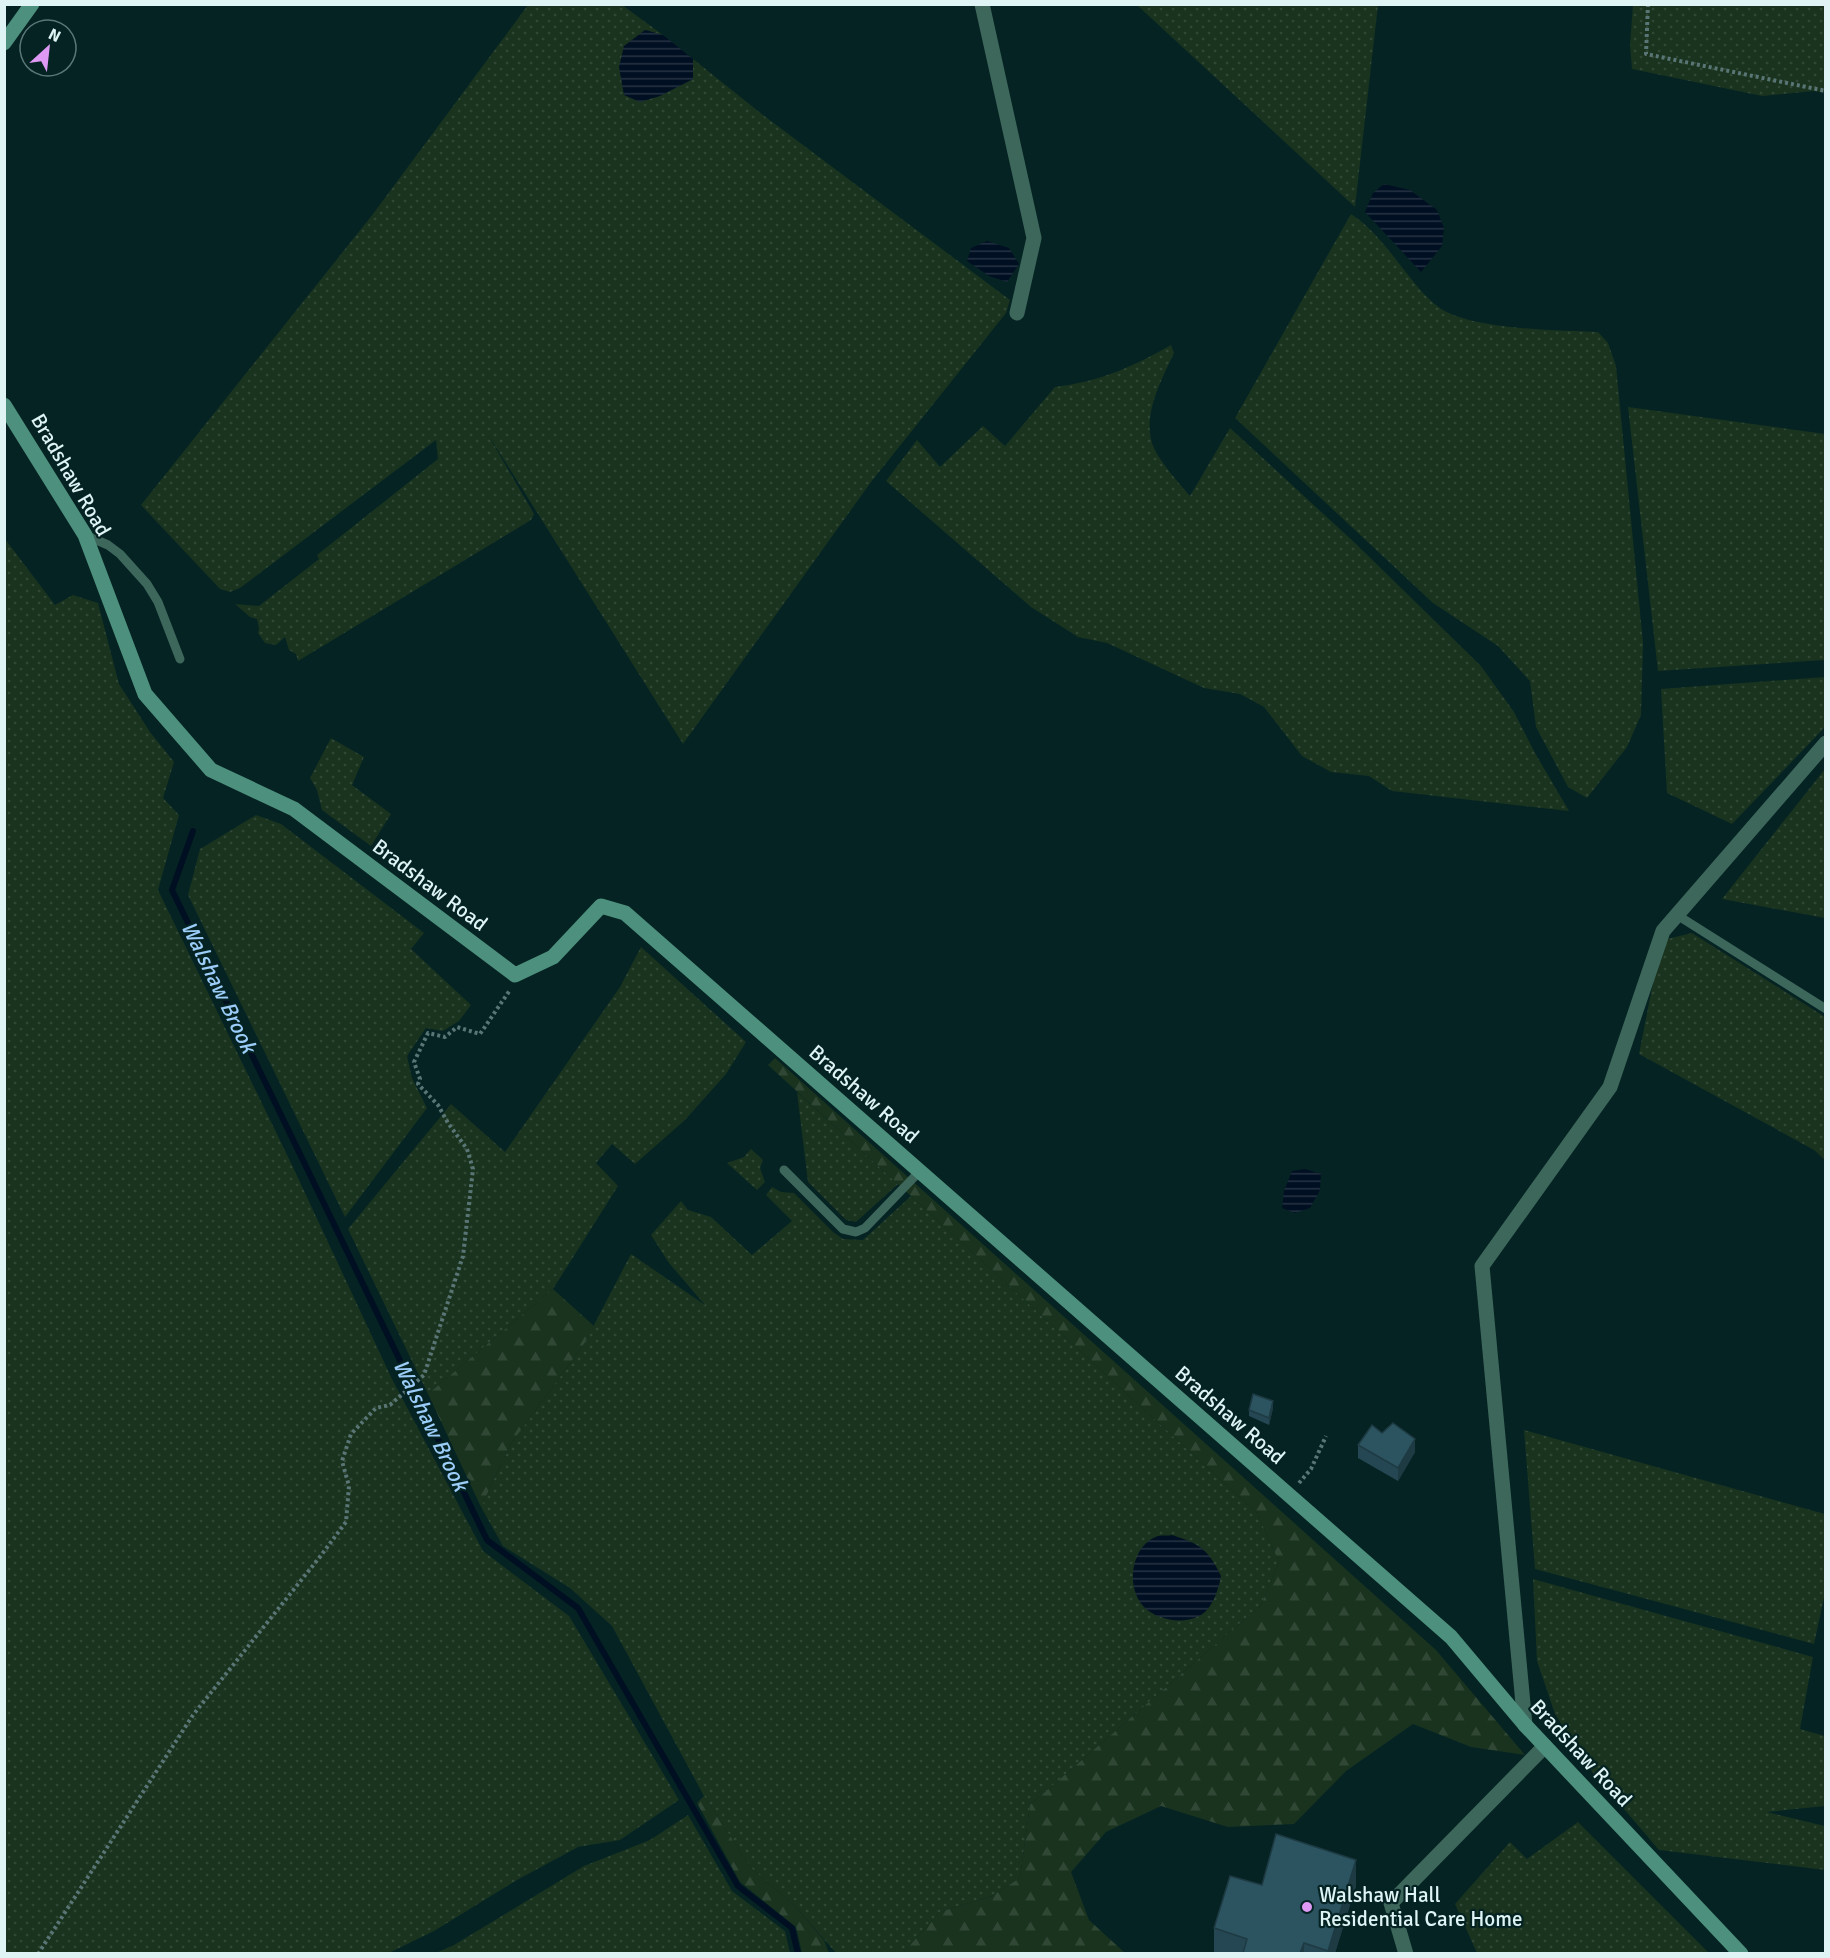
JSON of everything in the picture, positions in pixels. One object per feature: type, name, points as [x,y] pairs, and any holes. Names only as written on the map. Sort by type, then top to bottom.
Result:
[{"type":"street","points":[[4,43],[32,4]]},
{"type":"street","points":[[982,4],[1034,238],[1017,313]]},
{"type":"street","name":"Bradshaw Road","points":[[4,405],[85,535],[145,694],[211,770],[294,809],[515,975],[553,957],[601,906],[625,913],[1450,1637],[1525,1725],[1741,1953]]},
{"type":"street","points":[[1525,1725],[1482,1266],[1610,1087],[1663,931],[1826,743]]},
{"type":"street","points":[[1406,1953],[1391,1903],[1545,1746]]},
{"type":"lane","points":[[85,535],[108,545],[120,554],[147,584],[158,602],[180,659]]},
{"type":"lane","points":[[1677,915],[1826,1009]]},
{"type":"lane","points":[[784,1170],[843,1229],[856,1232],[865,1228],[921,1171]]},
{"type":"path","points":[[1648,4],[1646,54],[1826,91]]},
{"type":"path","points":[[38,1953],[193,1715],[346,1522],[349,1486],[342,1461],[351,1434],[376,1408],[390,1405],[424,1375],[463,1256],[473,1168],[466,1149],[438,1105],[418,1084],[420,1079],[414,1062],[428,1033],[445,1037],[457,1027],[480,1034],[515,982]]},
{"type":"path","points":[[1288,1494],[1311,1469],[1326,1436]]},
{"type":"green space","points":[[528,5],[622,5],[663,35],[645,30],[692,79],[693,59],[763,115],[1010,300],[1006,313],[871,482],[683,744],[487,433],[534,514],[531,520],[298,661],[296,654],[289,650],[285,637],[276,645],[265,643],[258,633],[257,619],[250,617],[235,604],[259,606],[319,559],[317,555],[438,459],[436,440],[240,588],[230,592],[220,589],[141,505],[373,214]]},
{"type":"green space","points":[[1137,5],[1378,5],[1355,207]]},
{"type":"green space","points":[[1633,5],[1825,5],[1825,93],[1814,91],[1762,96],[1632,69],[1630,45]]},
{"type":"green space","points":[[1351,214],[1389,250],[1422,292],[1443,310],[1458,317],[1496,325],[1598,332],[1608,343],[1616,366],[1643,643],[1641,715],[1627,747],[1587,798],[1568,787],[1536,727],[1530,681],[1498,646],[1433,603],[1235,418]]},
{"type":"green space","points":[[1171,345],[1174,353],[1155,397],[1150,432],[1158,456],[1190,496],[1230,428],[1354,542],[1481,666],[1514,712],[1569,811],[1392,791],[1369,776],[1331,772],[1302,756],[1264,707],[1240,694],[1204,688],[1107,643],[1078,637],[1031,607],[886,481],[917,440],[940,467],[983,426],[1005,446],[1055,387],[1087,381],[1115,372]]},
{"type":"green space","points":[[1628,407],[1825,434],[1825,660],[1658,671]]},
{"type":"green space","points":[[5,539],[55,605],[73,595],[98,603],[119,684],[150,732],[174,762],[163,798],[179,815],[158,890],[291,1163],[392,1379],[483,1551],[569,1616],[679,1800],[620,1840],[578,1847],[517,1880],[434,1931],[389,1953],[5,1953]]},
{"type":"green space","points":[[1825,677],[1825,727],[1732,824],[1667,793],[1661,689]]},
{"type":"green space","points":[[331,738],[364,757],[352,785],[391,814],[371,846],[322,810],[317,790],[310,778]]},
{"type":"green space","points":[[1825,769],[1825,918],[1722,899]]},
{"type":"green space","points":[[256,815],[281,824],[424,933],[411,949],[471,1005],[459,1021],[443,1031],[426,1028],[407,1056],[412,1078],[427,1108],[345,1217],[188,895],[200,849]]},
{"type":"green space","points":[[1692,933],[1825,1017],[1825,1160],[1814,1150],[1639,1054],[1656,968],[1667,939]]},
{"type":"green space","points":[[641,947],[746,1042],[726,1074],[685,1120],[635,1164],[612,1144],[596,1163],[618,1186],[553,1289],[428,1394],[348,1229],[451,1104],[505,1152],[620,987]]},
{"type":"green space","points":[[775,1058],[1436,1650],[1525,1755],[1471,1747],[1413,1724],[1346,1771],[1294,1824],[1228,1827],[1161,1806],[1106,1832],[1071,1872],[1089,1920],[1125,1953],[903,1953],[940,1912],[992,1896],[1020,1878],[1030,1805],[1261,1605],[1279,1562],[1257,1513],[768,1065]]},
{"type":"green space","points":[[797,1092],[898,1184],[856,1222],[846,1220],[808,1182]]},
{"type":"green space","points":[[751,1149],[763,1160],[760,1168],[765,1182],[757,1190],[727,1163],[744,1157]]},
{"type":"green space","points":[[772,1187],[781,1192],[794,1193],[843,1239],[863,1240],[911,1196],[1257,1513],[1279,1562],[1261,1605],[1030,1805],[1020,1878],[992,1896],[940,1912],[903,1953],[836,1953],[795,1906],[751,1868],[704,1796],[612,1626],[570,1588],[503,1546],[481,1507],[510,1445],[584,1344],[631,1254],[705,1305],[669,1263],[651,1235],[681,1201],[688,1210],[711,1217],[752,1255],[792,1221],[766,1195]]},
{"type":"green space","points":[[553,1289],[594,1326],[584,1344],[510,1445],[481,1507],[428,1394]]},
{"type":"green space","points":[[1524,1430],[1825,1514],[1825,1593],[1814,1644],[1535,1569]]},
{"type":"green space","points":[[1533,1579],[1813,1657],[1800,1729],[1825,1736],[1825,1806],[1767,1812],[1825,1826],[1825,1870],[1659,1850],[1589,1768],[1555,1714],[1537,1661]]},
{"type":"green space","points":[[704,1796],[751,1868],[795,1906],[824,1940],[829,1953],[802,1953],[796,1927],[740,1882],[697,1803]]},
{"type":"green space","points":[[688,1815],[732,1891],[785,1931],[790,1953],[436,1953],[454,1945],[584,1866],[650,1840]]},
{"type":"green space","points":[[1578,1822],[1709,1953],[1477,1953],[1455,1904],[1510,1842],[1527,1859]]},
{"type":"water","points":[[645,30],[663,35],[693,59],[693,79],[660,96],[640,102],[624,95],[619,67],[624,46]]},
{"type":"water","points":[[1384,184],[1410,190],[1437,210],[1444,228],[1442,246],[1421,272],[1365,212],[1373,193]]},
{"type":"water","points":[[987,241],[1009,248],[1019,264],[1007,282],[989,276],[967,261],[971,248]]},
{"type":"water","points":[[1305,1169],[1321,1174],[1320,1190],[1310,1208],[1295,1213],[1282,1208],[1284,1191],[1292,1171]]},
{"type":"water","points":[[1172,1535],[1190,1541],[1202,1549],[1212,1559],[1221,1576],[1210,1606],[1204,1613],[1188,1620],[1159,1617],[1144,1607],[1134,1589],[1134,1567],[1142,1548],[1158,1536]]},
{"type":"building","points":[[1253,1394],[1273,1401],[1269,1418],[1249,1410]]},
{"type":"building","points":[[1393,1423],[1415,1439],[1398,1468],[1358,1445],[1372,1425],[1382,1433]]},
{"type":"building","name":"Walshaw Hall Residential Care Home","points":[[1276,1834],[1356,1860],[1328,1951],[1304,1943],[1300,1953],[1243,1953],[1247,1939],[1214,1928],[1230,1876],[1262,1885]]},
{"type":"waterway","name":"Walshaw Brook","points":[[193,831],[172,890],[487,1540],[578,1608],[738,1886],[792,1928],[798,1954]]},
{"type":"place","name":"Walshaw Hall Residential Care Home","points":[[1307,1907]]}]
